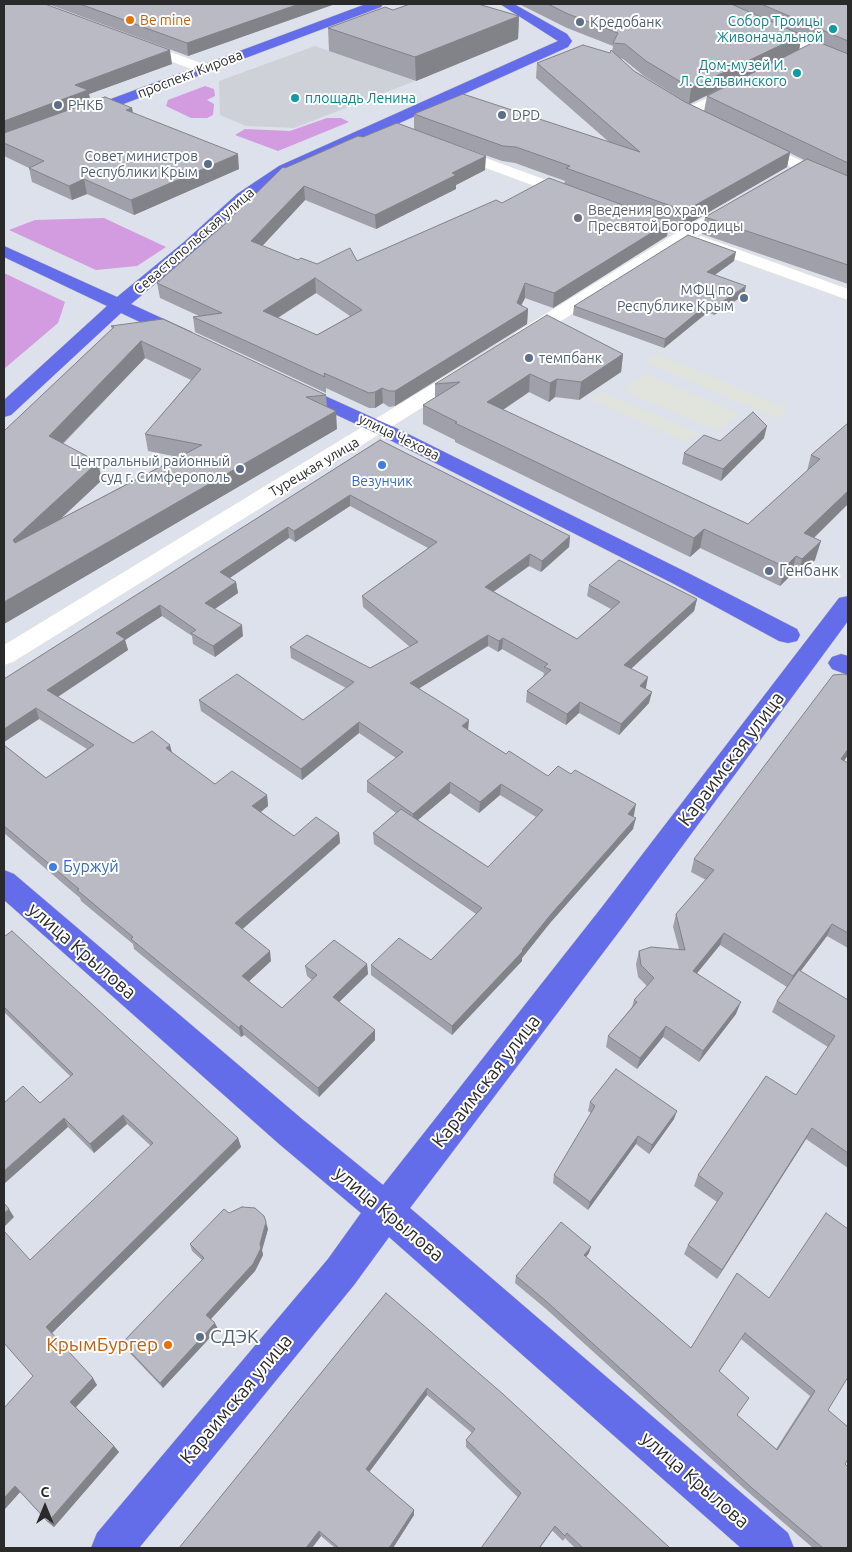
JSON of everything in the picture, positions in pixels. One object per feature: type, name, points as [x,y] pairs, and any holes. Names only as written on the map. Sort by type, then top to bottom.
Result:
[{"type":"main road","name":"проспект Кирова","points":[[66,121],[377,4]]},
{"type":"main road","name":"Севастопольская улица","points":[[4,411],[120,304],[190,246],[243,197],[285,169],[563,44],[565,41],[562,37],[506,4]]},
{"type":"main road","points":[[4,250],[203,345]]},
{"type":"main road","name":"улица Чехова","points":[[275,378],[379,427],[682,579],[788,636]]},
{"type":"main road","name":"Караимская улица","points":[[112,1548],[341,1272],[386,1210],[613,916],[848,604]]},
{"type":"main road","name":"улица Крылова","points":[[4,882],[386,1210],[773,1548]]},
{"type":"street","points":[[712,4],[848,65]]},
{"type":"street","points":[[120,37],[204,69]]},
{"type":"street","points":[[795,58],[812,50]]},
{"type":"street","points":[[689,112],[752,80]]},
{"type":"street","points":[[675,103],[707,120]]},
{"type":"street","points":[[383,125],[400,131]]},
{"type":"street","points":[[742,137],[848,189]]},
{"type":"street","points":[[436,145],[587,200]]},
{"type":"street","points":[[786,176],[803,167]]},
{"type":"street","points":[[506,347],[685,235],[754,195]]},
{"type":"street","points":[[667,229],[848,295]]},
{"type":"street","name":"Турецкая улица","points":[[4,656],[481,363]]},
{"type":"shaded area","name":"площадь Ленина","points":[[315,46],[415,81],[294,128],[246,126],[220,115],[219,81]]},
{"type":"shaded area","points":[[205,86],[214,89],[215,96],[207,100],[214,104],[213,115],[207,118],[191,118],[166,106],[168,100]]},
{"type":"shaded area","points":[[327,118],[341,118],[349,122],[278,151],[235,135],[245,129],[290,131]]},
{"type":"shaded area","points":[[104,218],[166,247],[137,266],[96,270],[9,230],[35,220]]},
{"type":"shaded area","points":[[4,273],[65,302],[58,323],[4,369]]},
{"type":"shaded area","points":[[657,354],[788,409],[776,418],[645,362]]},
{"type":"shaded area","points":[[645,374],[740,414],[719,431],[623,390]]},
{"type":"shaded area","points":[[602,392],[698,433],[687,442],[591,400]]},
{"type":"building","points":[[4,4],[45,4],[170,50],[75,85],[88,90],[4,121]]},
{"type":"building","points":[[80,4],[299,4],[187,43]]},
{"type":"building","points":[[410,4],[478,4],[519,16],[415,57],[328,28],[385,7],[393,10]]},
{"type":"building","points":[[548,4],[731,4],[802,35],[691,88],[646,61],[625,44],[613,43],[618,33],[568,14]]},
{"type":"building","points":[[761,4],[848,4],[848,41]]},
{"type":"building","points":[[816,41],[848,54],[848,163],[707,96]]},
{"type":"building","points":[[583,45],[610,53],[611,50],[634,71],[685,102],[790,152],[685,211],[566,168],[570,166],[516,147],[503,146],[414,114],[463,94],[640,152],[537,63]]},
{"type":"building","points":[[105,97],[132,108],[126,110],[238,154],[131,200],[84,179],[69,186],[29,168],[44,161],[4,143],[4,133]]},
{"type":"building","points":[[397,123],[486,156],[452,173],[456,175],[375,215],[304,186],[251,241],[298,260],[301,258],[317,264],[350,248],[357,261],[496,200],[502,203],[549,178],[669,222],[554,293],[525,283],[517,303],[528,309],[395,391],[382,388],[369,393],[324,373],[325,377],[193,317],[222,313],[157,283],[225,224],[283,167],[285,168],[358,136],[363,137]],"holes":[[[315,278],[362,310],[317,335],[263,311]]]},
{"type":"building","points":[[807,159],[848,176],[848,265],[705,217]]},
{"type":"building","points":[[688,235],[736,252],[707,272],[746,286],[716,306],[709,303],[665,339],[574,306]]},
{"type":"building","points":[[547,315],[623,354],[581,382],[557,379],[550,383],[530,374],[487,402],[748,524],[820,459],[811,455],[848,423],[848,491],[804,533],[821,541],[802,559],[796,556],[785,567],[704,529],[694,538],[455,423],[457,422],[423,405],[460,382],[435,384]]},
{"type":"building","points":[[163,319],[326,395],[306,397],[336,411],[4,602],[4,431],[114,327],[111,326]],"holes":[[[141,341],[201,369],[145,434],[202,445],[15,543],[13,540],[98,462],[49,436]]]},
{"type":"building","points":[[753,412],[767,426],[723,469],[684,453],[704,435],[720,441]]},
{"type":"building","points":[[380,440],[570,536],[542,561],[530,554],[485,587],[577,639],[620,602],[589,585],[619,560],[697,599],[624,665],[648,677],[640,686],[652,692],[621,724],[580,702],[567,714],[527,691],[551,670],[544,667],[548,664],[503,638],[499,641],[488,635],[410,683],[469,720],[462,726],[506,754],[509,751],[548,776],[558,766],[571,774],[575,770],[636,804],[628,814],[636,818],[552,913],[523,951],[452,1026],[371,965],[399,938],[431,960],[482,908],[373,833],[401,809],[488,867],[543,810],[501,784],[480,802],[450,782],[413,814],[367,781],[403,752],[359,722],[301,769],[199,700],[237,674],[303,720],[354,682],[290,647],[307,635],[370,668],[418,642],[362,596],[437,542],[350,495],[294,531],[288,527],[220,572],[236,582],[205,603],[242,625],[213,646],[191,633],[196,630],[160,605],[116,633],[125,639],[47,690],[133,743],[152,731],[170,745],[166,748],[215,784],[232,771],[267,795],[252,806],[294,836],[316,817],[339,833],[235,923],[270,951],[242,976],[282,1008],[317,975],[305,966],[334,940],[367,964],[333,997],[375,1030],[318,1088],[241,1025],[239,1028],[131,939],[133,937],[4,826],[4,745],[46,778],[94,745],[36,708],[4,729],[4,679]]},
{"type":"building","points":[[845,674],[848,676],[848,749],[841,759],[848,763],[848,933],[832,924],[793,976],[724,933],[693,971],[741,1002],[703,1051],[666,1026],[640,1058],[608,1036],[637,1002],[634,1000],[654,978],[641,965],[639,951],[651,947],[685,950],[676,914],[714,870],[694,859],[833,675]]},
{"type":"building","points":[[12,931],[238,1138],[46,1327],[93,1378],[70,1402],[114,1446],[48,1522],[15,1486],[4,1498],[4,1408],[33,1376],[4,1343],[4,1231],[30,1260],[153,1143],[123,1115],[90,1144],[64,1118],[4,1171],[4,1103],[23,1086],[40,1103],[73,1074],[4,1007],[4,935]]},
{"type":"building","points":[[799,970],[848,1000],[848,1153],[812,1128],[722,1270],[688,1245],[723,1193],[698,1175],[766,1076],[796,1095],[835,1036],[777,1001]]},
{"type":"building","points":[[616,1069],[677,1111],[652,1145],[638,1136],[590,1202],[554,1175],[595,1106],[590,1102]]},
{"type":"building","points":[[4,1203],[9,1209],[4,1213]]},
{"type":"building","points":[[242,1207],[255,1208],[264,1216],[266,1222],[260,1244],[261,1248],[253,1264],[206,1315],[215,1323],[160,1383],[122,1343],[204,1258],[190,1244],[224,1209],[229,1213]]},
{"type":"building","points":[[826,1213],[848,1229],[848,1377],[828,1410],[848,1427],[848,1459],[845,1464],[848,1467],[848,1548],[823,1548],[752,1488],[516,1276],[561,1222],[591,1247],[584,1255],[691,1348],[737,1273],[769,1298]],"holes":[[[745,1333],[815,1391],[777,1450],[737,1415],[749,1398],[719,1371]]]},
{"type":"building","points":[[386,1293],[503,1394],[670,1548],[583,1548],[567,1533],[565,1536],[555,1526],[539,1548],[481,1548],[521,1493],[466,1440],[475,1429],[427,1388],[366,1469],[414,1510],[389,1548],[339,1548],[319,1531],[306,1548],[179,1548]]},
{"type":"place","name":"Be mine","points":[[130,20]]},
{"type":"place","name":"Кредобанк","points":[[580,22]]},
{"type":"place","name":"Собор Троицы Живоначальной","points":[[833,29]]},
{"type":"place","name":"Дом-музей И. Л. Сельвинского","points":[[797,73]]},
{"type":"place","name":"площадь Ленина","points":[[295,98]]},
{"type":"place","name":"РНКБ","points":[[58,105]]},
{"type":"place","name":"DPD","points":[[502,115]]},
{"type":"place","name":"Совет министров Республики Крым","points":[[208,164]]},
{"type":"place","name":"Введения во храм Пресвятой Богородицы","points":[[578,218]]},
{"type":"place","name":"МФЦ по Республике Крым","points":[[744,298]]},
{"type":"place","name":"темпбанк","points":[[529,358]]},
{"type":"place","name":"Везунчик","points":[[382,465]]},
{"type":"place","name":"Центральный районный суд г. Симферополь","points":[[240,469]]},
{"type":"place","name":"Генбанк","points":[[769,571]]},
{"type":"place","name":"Буржуй","points":[[53,867]]},
{"type":"place","name":"СДЭК","points":[[200,1337]]},
{"type":"place","name":"КрымБургер","points":[[168,1345]]}]
